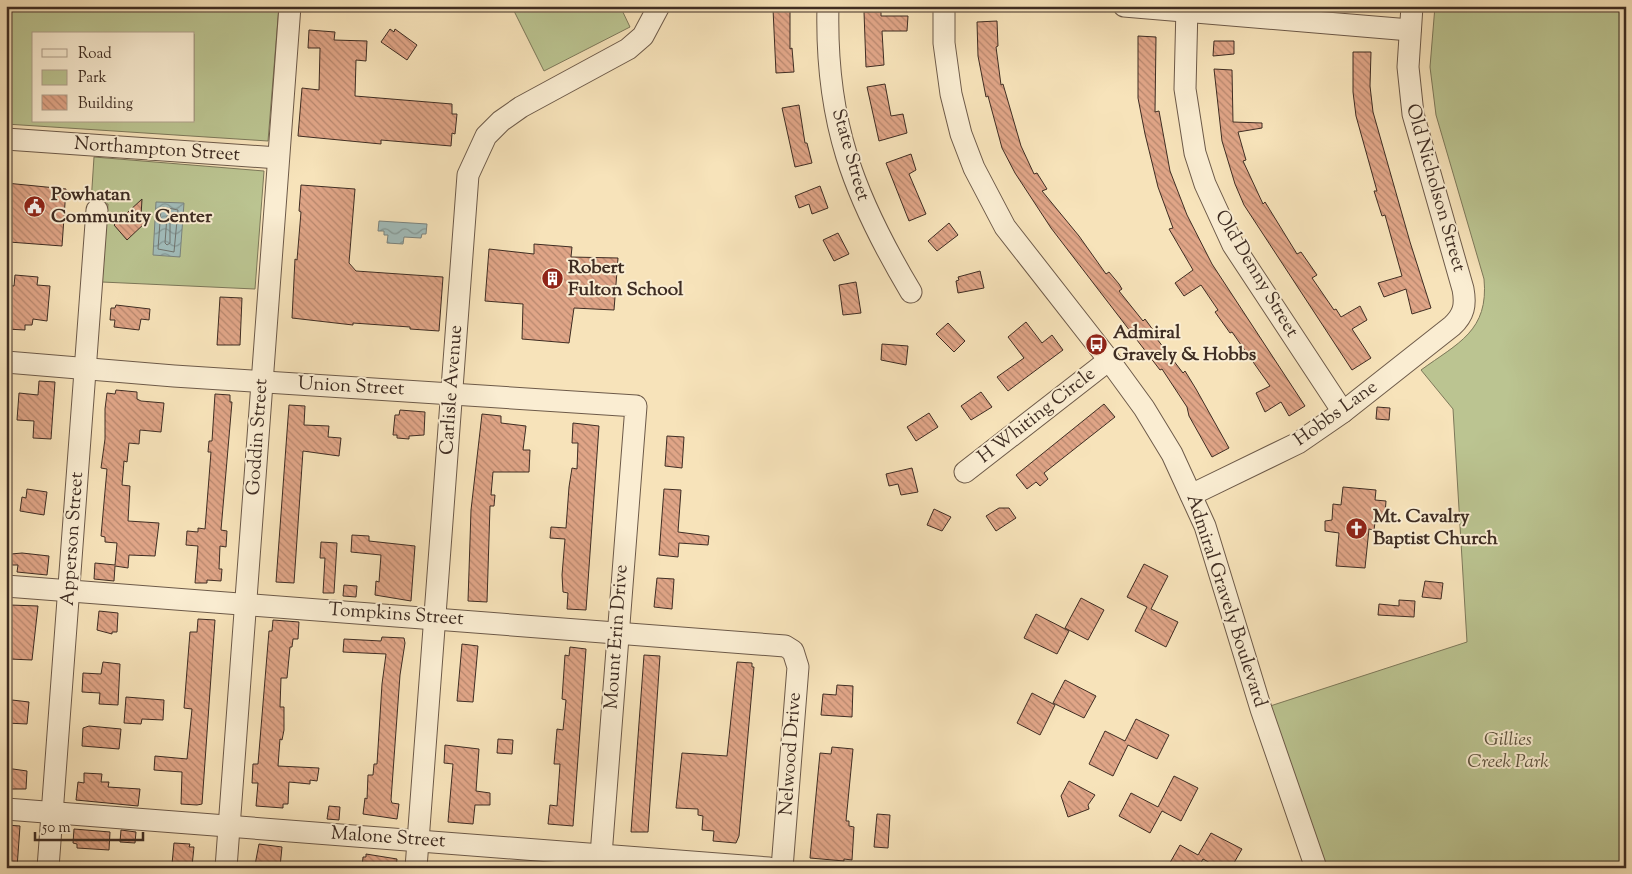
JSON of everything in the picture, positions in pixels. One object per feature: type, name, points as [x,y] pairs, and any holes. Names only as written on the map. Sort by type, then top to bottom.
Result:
[{"type":"street","name":"Goddin Street","points":[[226,868],[290,6]]},
{"type":"street","name":"Carlisle Avenue","points":[[416,868],[468,174],[483,143],[501,121],[521,107],[628,50],[643,36],[659,6]]},
{"type":"street","name":"State Street","points":[[828,6],[830,76],[847,162],[861,199],[881,241],[911,292]]},
{"type":"street","name":"Admiral Gravely Boulevard","points":[[944,6],[944,43],[951,94],[961,134],[978,176],[1006,228],[1109,360],[1157,428],[1191,495],[1205,526],[1261,709],[1316,868]]},
{"type":"street","points":[[1124,6],[1187,9],[1410,30]]},
{"type":"street","name":"Old Nicholson Street","points":[[1412,6],[1408,67],[1413,114],[1463,289],[1464,309]]},
{"type":"street","name":"Old Denny Street","points":[[1187,9],[1185,89],[1195,153],[1205,184],[1233,245],[1343,412]]},
{"type":"street","name":"Northampton Street","points":[[6,139],[278,158]]},
{"type":"street","name":"Apperson Street","points":[[48,868],[97,210]]},
{"type":"street","name":"Hobbs Lane","points":[[1191,495],[1298,443],[1343,412],[1452,326],[1464,309]]},
{"type":"street","name":"H Whiting Circle","points":[[965,472],[1109,360]]},
{"type":"street","name":"Union Street","points":[[6,362],[262,382],[636,406]]},
{"type":"street","name":"Mount Erin Drive","points":[[601,861],[617,631],[636,406]]},
{"type":"street","name":"Tompkins Street","points":[[6,586],[617,631],[785,646]]},
{"type":"street","name":"Nelwood Drive","points":[[782,868],[798,667],[793,651],[785,646]]},
{"type":"street","name":"Malone Street","points":[[6,810],[418,840],[601,861],[769,868]]},
{"type":"green space","points":[[6,6],[279,6],[268,141],[6,124]]},
{"type":"green space","points":[[520,6],[620,6],[630,27],[544,71],[513,9]]},
{"type":"green space","name":"Gillies Creek Park","points":[[1435,6],[1626,6],[1626,868],[1316,868],[1261,709],[1467,642],[1453,409],[1421,370],[1459,343],[1476,324],[1484,297],[1484,279],[1436,115],[1430,67]]},
{"type":"green space","points":[[94,157],[264,171],[255,289],[102,282],[108,204],[91,203]]},
{"type":"water","points":[[156,202],[184,203],[180,257],[153,255]]},
{"type":"water","points":[[379,221],[427,224],[426,234],[422,234],[421,238],[404,237],[403,244],[387,243],[388,235],[384,235],[384,231],[378,231]]},
{"type":"building","points":[[773,9],[790,9],[790,49],[792,48],[794,72],[776,73]]},
{"type":"building","points":[[864,12],[881,12],[881,16],[908,16],[907,31],[882,31],[884,65],[866,67]]},
{"type":"building","points":[[997,21],[998,46],[996,47],[1001,85],[1003,84],[1021,146],[1034,174],[1037,173],[1047,189],[1042,191],[1079,236],[1106,274],[1109,272],[1119,284],[1122,289],[1119,291],[1143,321],[1145,319],[1159,338],[1157,339],[1183,373],[1185,371],[1229,448],[1212,457],[1189,416],[1187,407],[1162,369],[1160,370],[1051,228],[1015,173],[1002,148],[988,96],[986,97],[978,56],[977,22]]},
{"type":"building","points":[[390,29],[394,32],[395,29],[417,45],[407,60],[381,42]]},
{"type":"building","points":[[309,30],[335,32],[334,40],[367,41],[366,61],[356,60],[355,96],[452,104],[452,114],[457,114],[455,134],[452,133],[451,146],[381,140],[381,144],[298,136],[302,88],[319,90],[320,48],[308,48]]},
{"type":"building","points":[[1138,36],[1156,37],[1155,112],[1159,111],[1170,171],[1187,215],[1212,264],[1305,406],[1289,416],[1281,402],[1265,412],[1256,393],[1270,386],[1232,332],[1230,333],[1215,312],[1218,310],[1201,285],[1184,296],[1175,283],[1193,270],[1169,229],[1173,228],[1158,187],[1145,134],[1138,98]]},
{"type":"building","points":[[1214,41],[1234,41],[1234,54],[1213,56]]},
{"type":"building","points":[[1353,52],[1371,52],[1370,86],[1373,112],[1431,308],[1412,314],[1406,289],[1384,297],[1378,283],[1402,276],[1385,215],[1382,216],[1374,191],[1377,191],[1356,116],[1353,92]]},
{"type":"building","points":[[1214,69],[1232,70],[1233,122],[1262,123],[1262,128],[1238,132],[1246,160],[1243,161],[1263,204],[1265,202],[1297,254],[1301,252],[1317,275],[1312,278],[1334,310],[1336,309],[1341,317],[1360,306],[1367,320],[1352,329],[1371,358],[1352,370],[1244,205],[1235,184],[1222,141]]},
{"type":"building","points":[[885,84],[891,116],[903,114],[907,133],[879,141],[867,87]]},
{"type":"building","points":[[799,105],[805,143],[807,143],[812,163],[795,167],[782,108]]},
{"type":"building","points":[[911,154],[916,170],[909,174],[926,214],[909,221],[886,163]]},
{"type":"building","name":"Powhatan Community Center","points":[[6,183],[66,189],[62,246],[9,242],[10,223],[6,223]]},
{"type":"building","points":[[301,185],[355,189],[349,263],[356,271],[443,277],[439,331],[353,323],[353,325],[292,318],[295,259],[297,260],[301,212],[299,211]]},
{"type":"building","points":[[820,186],[828,208],[812,214],[809,204],[799,208],[795,196]]},
{"type":"building","points":[[142,199],[141,216],[146,222],[127,240],[114,225]]},
{"type":"building","points":[[949,223],[958,235],[937,251],[928,241]]},
{"type":"building","points":[[838,233],[849,254],[834,261],[823,240]]},
{"type":"building","name":"Robert Fulton School","points":[[534,244],[572,247],[571,257],[618,258],[614,310],[574,308],[569,343],[522,339],[523,304],[485,301],[489,249],[534,254]]},
{"type":"building","points":[[980,271],[984,288],[958,293],[956,281],[959,280],[958,277]]},
{"type":"building","points":[[15,275],[38,277],[37,285],[50,286],[47,321],[33,319],[32,325],[25,325],[25,330],[6,329],[6,285],[14,286]]},
{"type":"building","points":[[856,282],[861,313],[843,315],[839,285]]},
{"type":"building","points":[[220,297],[242,298],[240,345],[217,345]]},
{"type":"building","points":[[116,305],[150,309],[149,320],[141,319],[139,330],[114,327],[115,320],[110,320],[111,308],[115,308]]},
{"type":"building","points":[[1026,322],[1042,343],[1052,335],[1063,350],[1008,391],[997,377],[1024,358],[1008,337]]},
{"type":"building","points":[[948,323],[965,341],[954,352],[936,334]]},
{"type":"building","points":[[882,344],[908,346],[906,365],[881,360]]},
{"type":"building","points":[[39,381],[55,382],[51,439],[33,438],[34,421],[17,420],[19,393],[38,395]]},
{"type":"building","points":[[116,390],[137,392],[137,399],[141,401],[164,403],[161,432],[140,430],[139,444],[129,443],[127,462],[124,461],[122,485],[130,486],[128,521],[159,523],[155,556],[129,555],[128,568],[115,566],[114,581],[94,579],[95,563],[115,565],[117,543],[105,542],[105,537],[101,536],[107,469],[101,468],[105,439],[107,393],[115,394]]},
{"type":"building","points":[[981,392],[992,407],[971,420],[961,406]]},
{"type":"building","points":[[215,394],[230,395],[230,402],[232,402],[221,530],[227,531],[226,547],[220,546],[219,569],[222,569],[221,581],[207,580],[207,583],[195,583],[198,546],[186,545],[187,531],[198,532],[198,528],[205,529],[211,452],[208,452],[209,441],[212,441]]},
{"type":"building","points":[[1104,404],[1115,417],[1044,473],[1048,479],[1040,486],[1036,482],[1027,489],[1016,475]]},
{"type":"building","points":[[289,405],[305,406],[304,425],[329,426],[328,437],[341,438],[339,456],[303,451],[294,583],[276,582]]},
{"type":"building","points":[[1377,407],[1390,408],[1389,420],[1376,419]]},
{"type":"building","points":[[400,410],[425,412],[424,435],[409,436],[409,439],[397,438],[397,435],[393,435],[395,415],[399,415]]},
{"type":"building","points":[[929,413],[938,427],[916,441],[907,427]]},
{"type":"building","points":[[482,414],[501,416],[501,423],[526,426],[523,450],[530,450],[529,472],[493,472],[491,495],[495,495],[494,506],[490,506],[487,602],[468,601],[471,510]]},
{"type":"building","points":[[573,423],[599,426],[586,610],[567,609],[568,593],[563,592],[562,575],[565,539],[550,538],[551,527],[566,528],[572,468],[577,469],[578,443],[572,443]]},
{"type":"building","points":[[667,436],[684,437],[682,468],[665,466]]},
{"type":"building","points":[[912,468],[918,492],[901,495],[898,484],[889,486],[886,474]]},
{"type":"building","name":"Mt. Cavalry Baptist Church","points":[[1343,487],[1376,490],[1375,500],[1386,501],[1385,514],[1376,515],[1374,530],[1369,529],[1365,568],[1336,566],[1339,533],[1325,531],[1325,521],[1332,520],[1333,504],[1341,505]]},
{"type":"building","points":[[27,489],[47,492],[44,515],[20,511],[22,497],[26,498]]},
{"type":"building","points":[[664,489],[681,490],[678,532],[709,536],[708,545],[679,543],[678,557],[659,555]]},
{"type":"building","points":[[999,508],[1009,508],[1016,518],[996,531],[986,516]]},
{"type":"building","points":[[934,509],[951,517],[942,531],[927,525]]},
{"type":"building","points":[[352,535],[369,536],[369,541],[415,546],[411,601],[375,595],[376,581],[379,582],[381,555],[351,552]]},
{"type":"building","points":[[321,542],[337,543],[334,593],[323,593],[325,558],[320,558]]},
{"type":"building","points":[[22,553],[49,556],[47,575],[17,572],[18,565],[12,565],[11,554]]},
{"type":"building","points":[[1144,564],[1168,576],[1151,609],[1178,622],[1166,647],[1135,631],[1147,607],[1127,597]]},
{"type":"building","points":[[657,578],[674,579],[672,609],[654,607]]},
{"type":"building","points":[[1425,581],[1443,583],[1441,599],[1422,597]]},
{"type":"building","points":[[344,585],[357,586],[356,597],[343,596]]},
{"type":"building","points":[[1081,598],[1104,610],[1088,640],[1065,628]]},
{"type":"building","points":[[1399,600],[1415,601],[1414,617],[1378,615],[1379,604],[1399,606]]},
{"type":"building","points":[[10,605],[38,606],[32,660],[10,659],[11,642],[7,642]]},
{"type":"building","points":[[99,611],[118,613],[117,632],[112,632],[112,634],[97,630]]},
{"type":"building","points":[[1036,614],[1069,631],[1057,654],[1024,638]]},
{"type":"building","points":[[198,619],[215,620],[202,804],[197,805],[181,804],[182,772],[154,770],[155,756],[187,759],[192,709],[184,708],[190,632],[197,632]]},
{"type":"building","points":[[273,620],[299,622],[298,639],[293,639],[292,647],[290,647],[287,678],[281,678],[280,707],[284,707],[284,730],[282,740],[280,739],[278,766],[319,768],[317,781],[310,780],[310,784],[289,782],[288,804],[283,804],[283,808],[256,806],[258,783],[252,783],[253,764],[258,764],[269,631],[272,631]]},
{"type":"building","points":[[382,637],[404,638],[405,643],[400,675],[391,800],[392,803],[399,804],[397,819],[363,814],[365,798],[367,799],[368,775],[373,775],[374,764],[377,764],[382,684],[386,654],[343,652],[344,639],[381,641]]},
{"type":"building","points":[[462,644],[478,646],[473,702],[457,701]]},
{"type":"building","points":[[570,647],[586,649],[573,826],[548,824],[550,805],[557,806],[560,764],[554,764],[557,729],[563,730],[566,700],[562,699],[565,655],[569,656]]},
{"type":"building","points":[[644,655],[660,656],[648,832],[631,832]]},
{"type":"building","points":[[103,662],[120,664],[118,705],[99,704],[100,693],[82,692],[83,673],[101,674]]},
{"type":"building","points":[[737,662],[752,663],[752,667],[754,667],[739,836],[736,843],[713,841],[714,831],[702,830],[703,816],[698,815],[698,809],[676,808],[682,753],[727,756]]},
{"type":"building","points":[[1065,680],[1096,696],[1084,718],[1053,703]]},
{"type":"building","points":[[837,685],[853,686],[852,717],[821,715],[823,694],[836,695]]},
{"type":"building","points":[[1032,693],[1055,705],[1040,735],[1017,723]]},
{"type":"building","points":[[126,697],[164,700],[163,720],[142,719],[141,724],[124,723]]},
{"type":"building","points":[[12,700],[29,702],[27,724],[6,723],[6,702],[12,703]]},
{"type":"building","points":[[1136,719],[1169,735],[1157,759],[1128,745],[1113,776],[1089,764],[1105,731],[1125,741]]},
{"type":"building","points":[[89,726],[121,729],[119,749],[82,746],[83,728]]},
{"type":"building","points":[[498,739],[513,740],[512,754],[497,753]]},
{"type":"building","points":[[445,745],[479,749],[476,791],[490,793],[490,805],[475,805],[473,824],[448,822],[453,764],[444,763]]},
{"type":"building","points":[[832,747],[853,749],[846,821],[849,821],[849,826],[854,827],[852,860],[810,858],[820,753],[831,754]]},
{"type":"building","points":[[6,768],[27,771],[26,789],[6,789]]},
{"type":"building","points":[[84,773],[102,774],[101,782],[109,782],[108,787],[140,789],[138,806],[76,800],[78,782],[84,783]]},
{"type":"building","points":[[1174,776],[1198,788],[1181,821],[1162,811],[1150,833],[1119,816],[1131,793],[1158,807]]},
{"type":"building","points":[[1069,781],[1095,795],[1088,805],[1089,809],[1068,817],[1061,796]]},
{"type":"building","points":[[329,806],[340,807],[339,820],[327,819]]},
{"type":"building","points":[[877,814],[890,815],[888,848],[874,847]]},
{"type":"building","points":[[6,825],[20,826],[17,868],[6,868]]},
{"type":"building","points":[[74,829],[110,832],[109,850],[77,848],[77,844],[73,843]]},
{"type":"building","points":[[121,830],[136,832],[135,843],[120,842]]},
{"type":"building","points":[[1211,833],[1242,849],[1231,868],[1219,868],[1203,859],[1198,868],[1167,868],[1180,845],[1198,855]]},
{"type":"building","points":[[174,843],[190,844],[189,847],[194,847],[192,866],[172,864]]},
{"type":"building","points":[[259,844],[282,847],[280,867],[255,865]]},
{"type":"building","points":[[366,854],[397,859],[396,868],[362,868],[363,857],[366,857]]},
{"type":"place","name":"Powhatan Community Center","points":[[35,206]]},
{"type":"place","name":"Robert Fulton School","points":[[552,279]]},
{"type":"place","name":"Admiral Gravely & Hobbs","points":[[1097,344]]},
{"type":"place","name":"Mt. Cavalry Baptist Church","points":[[1357,528]]}]
